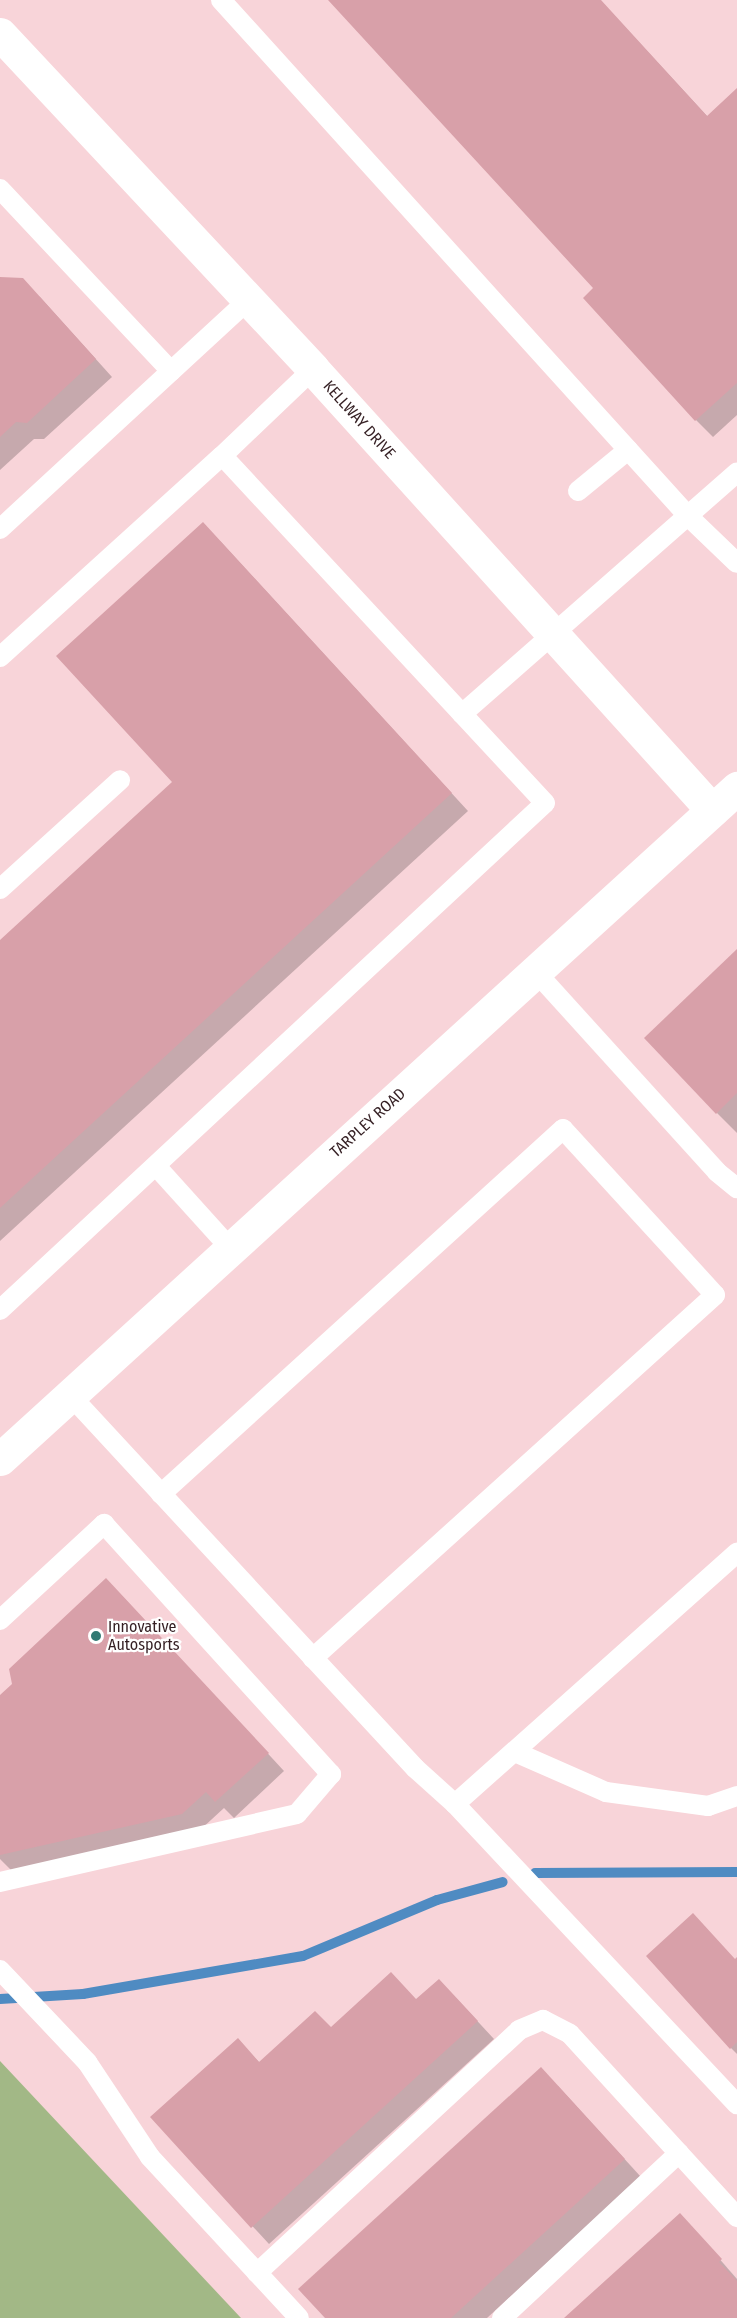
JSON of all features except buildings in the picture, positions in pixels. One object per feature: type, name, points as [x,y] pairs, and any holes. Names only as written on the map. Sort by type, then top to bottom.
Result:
[{"type":"street","name":"KELLWAY DRIVE","points":[[0,34],[313,369],[712,810]]},
{"type":"street","name":"TARPLEY ROAD","points":[[0,1459],[737,788]]},
{"type":"lane","points":[[221,0],[689,517],[737,563]]},
{"type":"lane","points":[[0,189],[171,371]]},
{"type":"lane","points":[[0,529],[248,300]]},
{"type":"lane","points":[[0,657],[222,456],[313,369]]},
{"type":"lane","points":[[578,491],[628,450]]},
{"type":"lane","points":[[0,1310],[545,803],[222,456]]},
{"type":"lane","points":[[462,714],[552,633],[689,517],[737,472]]},
{"type":"lane","points":[[0,889],[120,780]]},
{"type":"lane","points":[[535,971],[717,1172],[737,1188]]},
{"type":"lane","points":[[161,1494],[563,1129],[715,1295],[313,1658]]},
{"type":"lane","points":[[156,1166],[230,1248]]},
{"type":"lane","points":[[70,1395],[415,1768],[455,1804],[737,2104]]},
{"type":"lane","points":[[0,1620],[104,1524],[332,1774],[297,1815],[0,1882]]},
{"type":"lane","points":[[455,1804],[737,1553]]},
{"type":"lane","points":[[514,1752],[606,1792],[708,1806],[737,1796]]},
{"type":"lane","points":[[0,1970],[87,2062],[150,2157],[299,2318]]},
{"type":"lane","points":[[257,2273],[519,2030],[543,2020],[570,2034],[737,2217]]},
{"type":"lane","points":[[502,2318],[679,2154]]},
{"type":"green space","points":[[0,2061],[241,2318],[0,2318]]},
{"type":"waterway","points":[[535,1873],[737,1872]]},
{"type":"waterway","points":[[0,1999],[83,1994],[303,1956],[437,1900],[503,1882]]},
{"type":"place","name":"Innovative Autosports","points":[[96,1636]]}]
